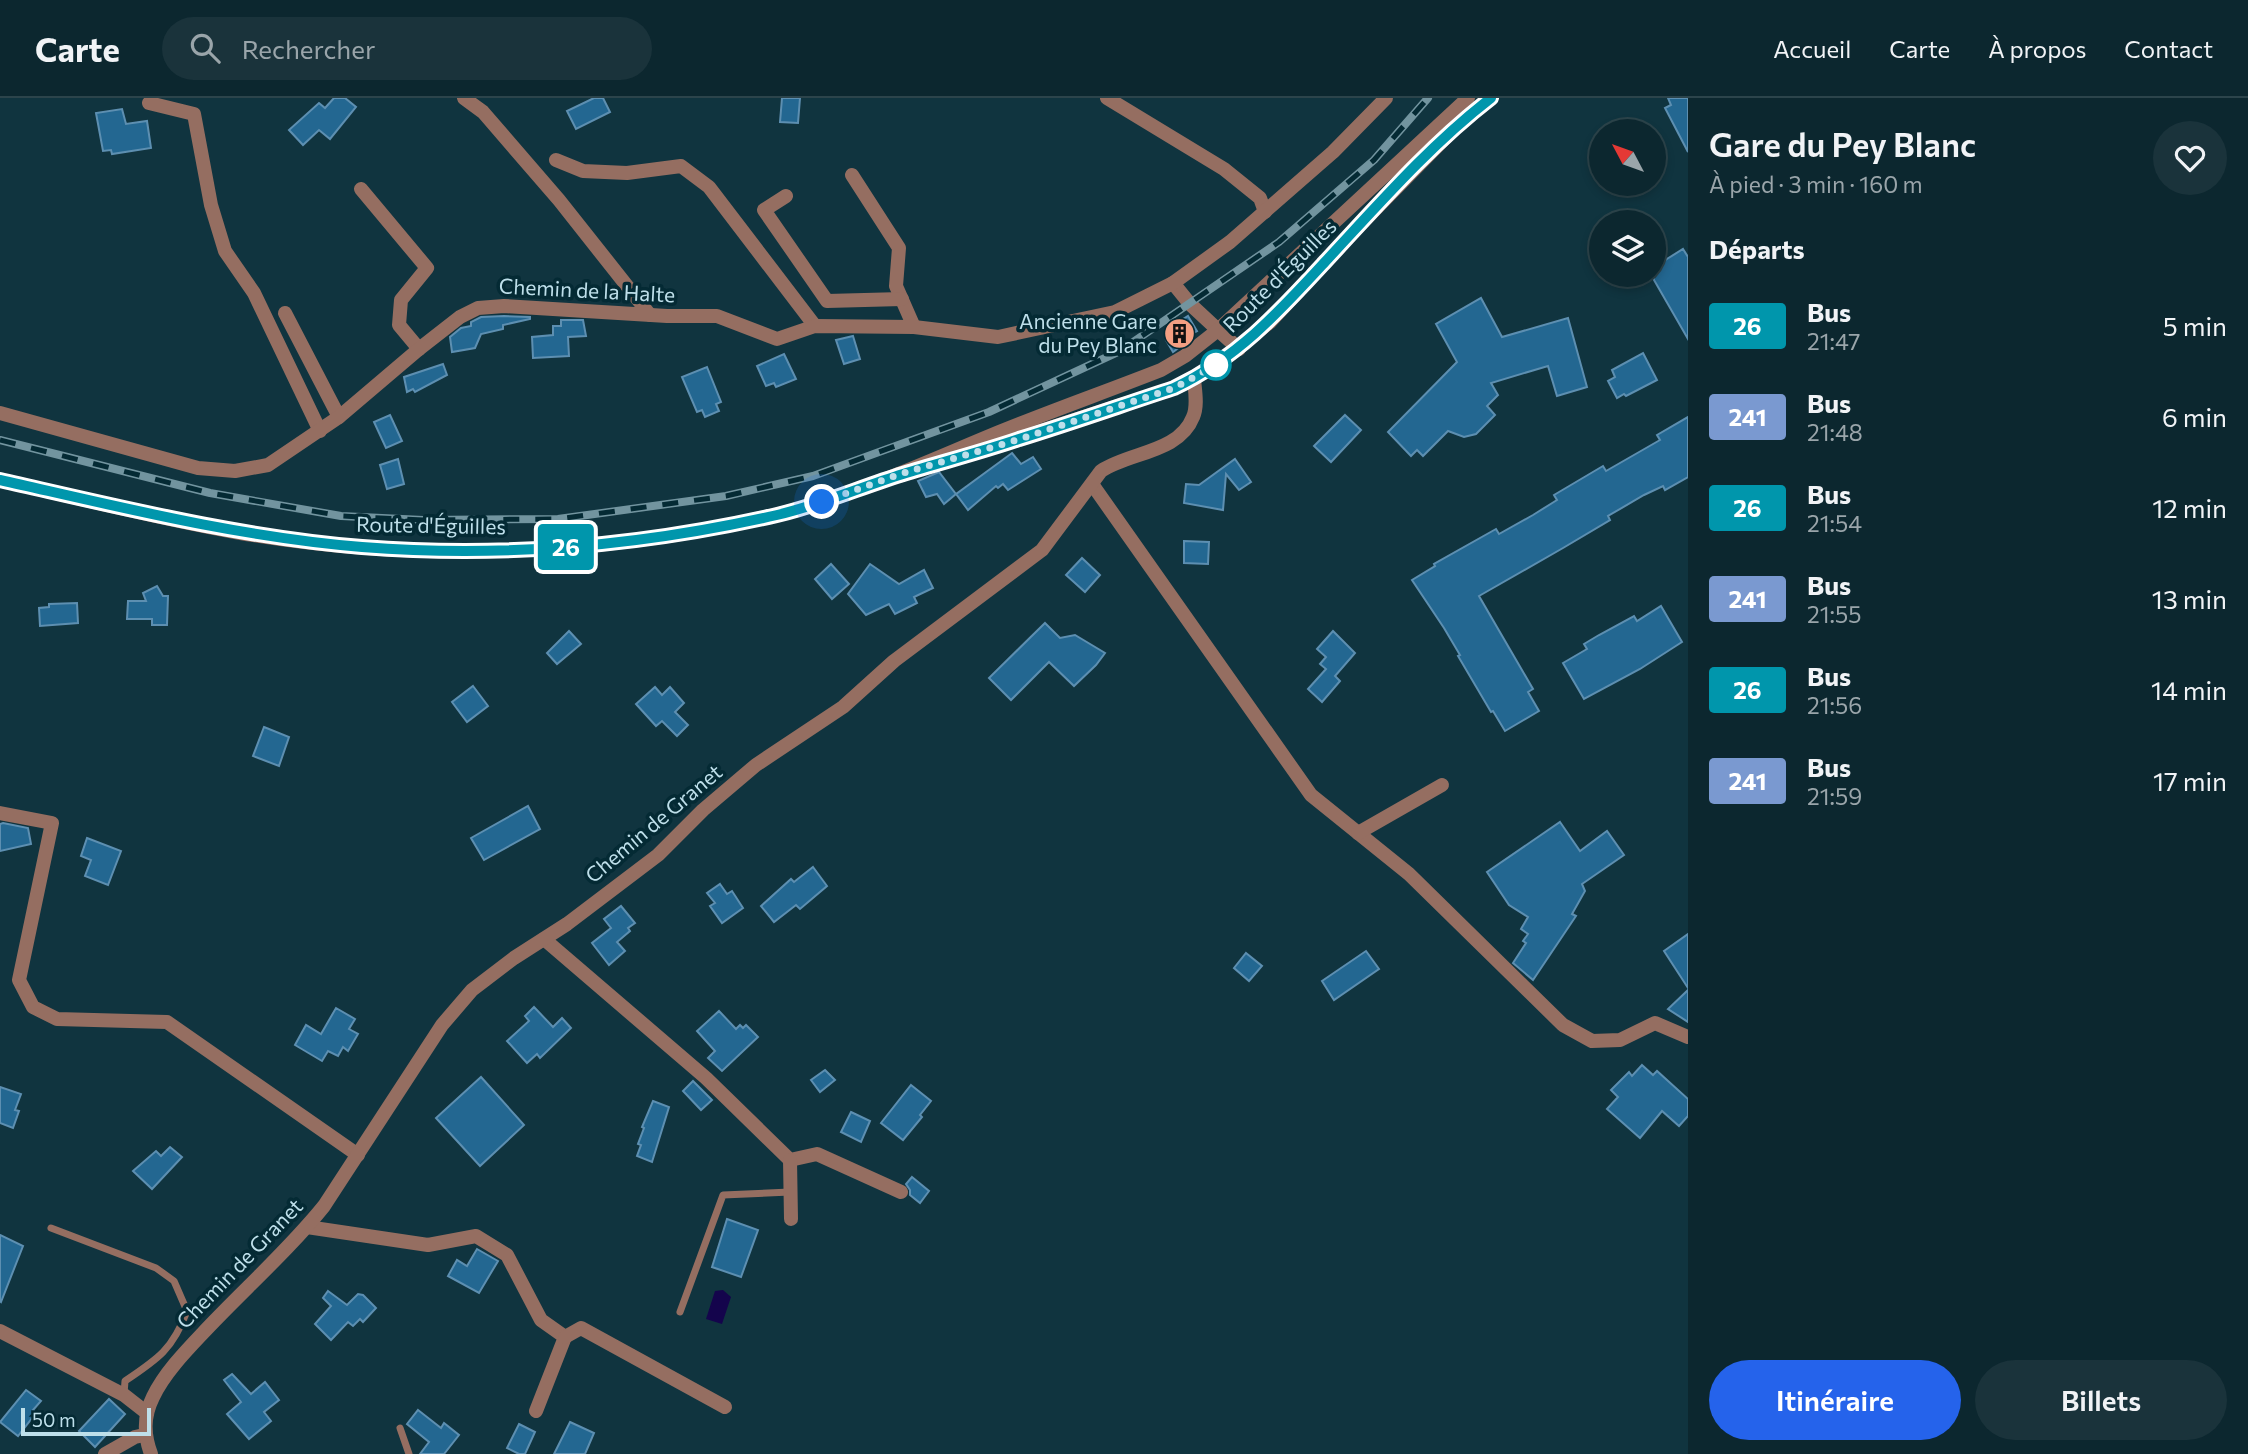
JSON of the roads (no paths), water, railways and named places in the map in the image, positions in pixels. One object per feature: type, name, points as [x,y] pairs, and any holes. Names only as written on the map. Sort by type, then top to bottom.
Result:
[{"type":"street","points":[[464,98],[483,112],[550,190],[650,315]]},
{"type":"street","points":[[1107,98],[1224,169],[1260,198],[1265,212]]},
{"type":"street","name":"Chemin de la Halte","points":[[0,413],[198,468],[235,471],[268,465],[320,432],[419,349],[460,317],[478,308],[505,306],[650,315],[717,316],[777,339],[815,326],[914,327],[998,337],[1115,312],[1173,283],[1230,242],[1333,152],[1386,98]]},
{"type":"street","name":"Route d'Éguilles","points":[[0,480],[247,533],[362,547],[485,551],[612,544],[780,514],[843,496],[900,474],[995,433],[1161,370],[1182,358],[1217,330],[1468,98]]},
{"type":"street","name":"Route d'Éguilles","points":[[900,474],[1017,440],[1194,379],[1239,349],[1270,322],[1349,236],[1462,121],[1491,98]]},
{"type":"street","points":[[149,103],[194,114],[211,205],[226,251],[254,293],[320,432]]},
{"type":"street","points":[[556,160],[583,171],[627,173],[681,166],[709,187],[815,326]]},
{"type":"street","points":[[852,175],[900,248],[896,286],[914,327]]},
{"type":"street","points":[[361,189],[427,268],[401,300],[399,325],[419,349]]},
{"type":"street","points":[[786,196],[764,210],[827,301],[902,299]]},
{"type":"street","points":[[1173,283],[1190,304],[1239,349]]},
{"type":"street","points":[[285,313],[340,417]]},
{"type":"street","points":[[1182,358],[1194,379]]},
{"type":"street","name":"Chemin de Granet","points":[[144,1435],[153,1397],[178,1359],[307,1227],[324,1206],[442,1025],[472,990],[567,924],[658,855],[703,810],[757,765],[843,707],[894,661],[1042,550],[1101,471],[1113,463],[1160,447],[1186,429],[1194,417],[1194,379]]},
{"type":"street","points":[[1092,484],[1311,795],[1409,874],[1563,1025],[1592,1041],[1620,1040],[1655,1023],[1688,1037]]},
{"type":"street","points":[[1358,833],[1443,785]]},
{"type":"street","points":[[0,813],[52,823],[19,980],[33,1007],[57,1019],[167,1022],[358,1155]]},
{"type":"street","points":[[544,939],[706,1078],[790,1160],[791,1219]]},
{"type":"street","points":[[790,1160],[817,1154],[901,1192]]},
{"type":"street","points":[[307,1227],[428,1245],[476,1236],[507,1255],[541,1320],[565,1336]]},
{"type":"street","points":[[536,1411],[565,1336],[580,1328],[725,1407]]},
{"type":"street","points":[[0,1331],[124,1395],[148,1413]]},
{"type":"street","points":[[105,1454],[135,1437],[144,1435],[151,1454]]},
{"type":"lane","points":[[680,1312],[723,1195],[790,1192]]},
{"type":"lane","points":[[51,1228],[156,1268],[174,1281],[187,1311],[178,1335],[162,1355],[125,1381],[124,1395]]},
{"type":"lane","points":[[400,1428],[409,1454]]},
{"type":"railway","points":[[0,440],[210,493],[341,516],[423,520],[558,519],[726,496],[813,476],[989,412],[1120,351],[1279,242],[1374,160],[1428,98]]},
{"type":"place","name":"Ancienne Gare du Pey Blanc","points":[[1180,334]]}]
